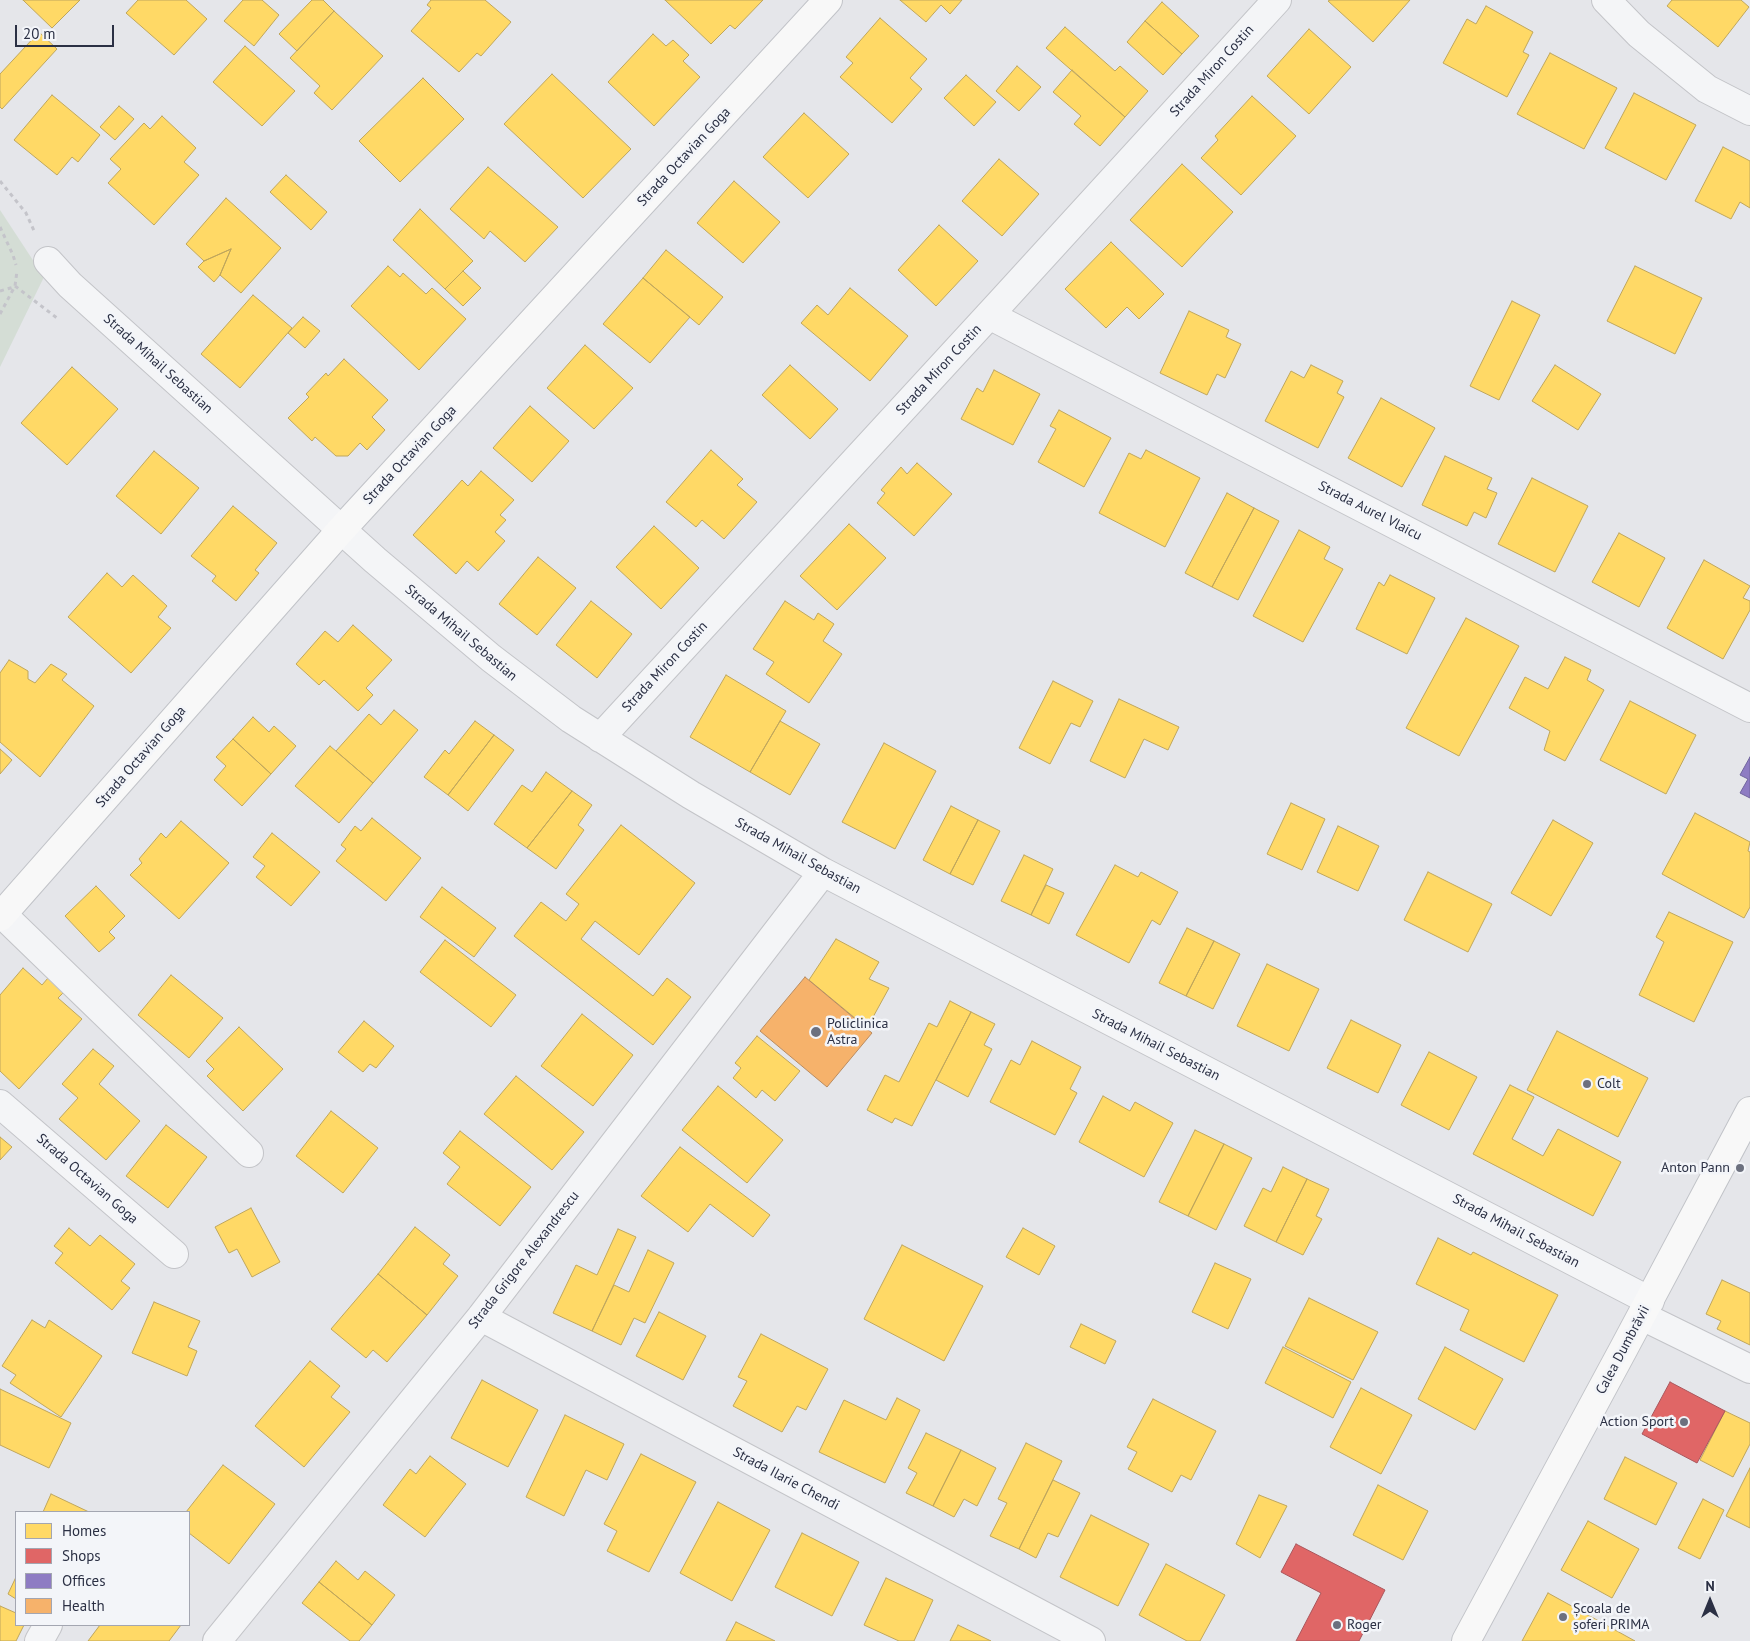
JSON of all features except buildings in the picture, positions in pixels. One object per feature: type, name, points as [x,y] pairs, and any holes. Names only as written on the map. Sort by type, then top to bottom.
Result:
[{"type":"main road","name":"Strada Octavian Goga","points":[[1,916],[341,530],[828,0]]},
{"type":"main road","name":"Calea Dumbrăvii","points":[[1466,1641],[1750,1111]]},
{"type":"street","name":"Strada Miron Costin","points":[[600,738],[1277,0]]},
{"type":"street","points":[[1606,0],[1639,34],[1708,89],[1750,111]]},
{"type":"street","name":"Strada Mihail Sebastian","points":[[48,261],[70,285],[341,530],[491,658],[570,719],[691,796],[823,872],[1646,1308],[1750,1368]]},
{"type":"street","name":"Strada Aurel Vlaicu","points":[[990,315],[1750,708]]},
{"type":"street","name":"Strada Grigore Alexandrescu","points":[[217,1641],[481,1316],[823,872]]},
{"type":"street","points":[[1,916],[249,1152]]},
{"type":"street","name":"Strada Octavian Goga","points":[[0,1104],[174,1254]]},
{"type":"street","name":"Strada Ilarie Chendi","points":[[481,1316],[1092,1641]]},
{"type":"street","points":[[39,1641],[47,1626]]},
{"type":"path","points":[[0,180],[26,213]]},
{"type":"path","points":[[0,227],[14,255],[17,271],[15,286],[0,314]]},
{"type":"path","points":[[0,290],[15,286]]},
{"type":"path","points":[[15,286],[58,318]]},
{"type":"shaded area","points":[[0,210],[44,277],[0,367]]},
{"type":"place","name":"Policlinica Astra","points":[[816,1032]]},
{"type":"place","name":"Colt","points":[[1587,1084]]},
{"type":"place","name":"Anton Pann","points":[[1740,1168]]},
{"type":"place","name":"Action Sport","points":[[1684,1422]]},
{"type":"place","name":"Școala de șoferi PRIMA","points":[[1563,1617]]},
{"type":"place","name":"Roger","points":[[1337,1625]]}]
